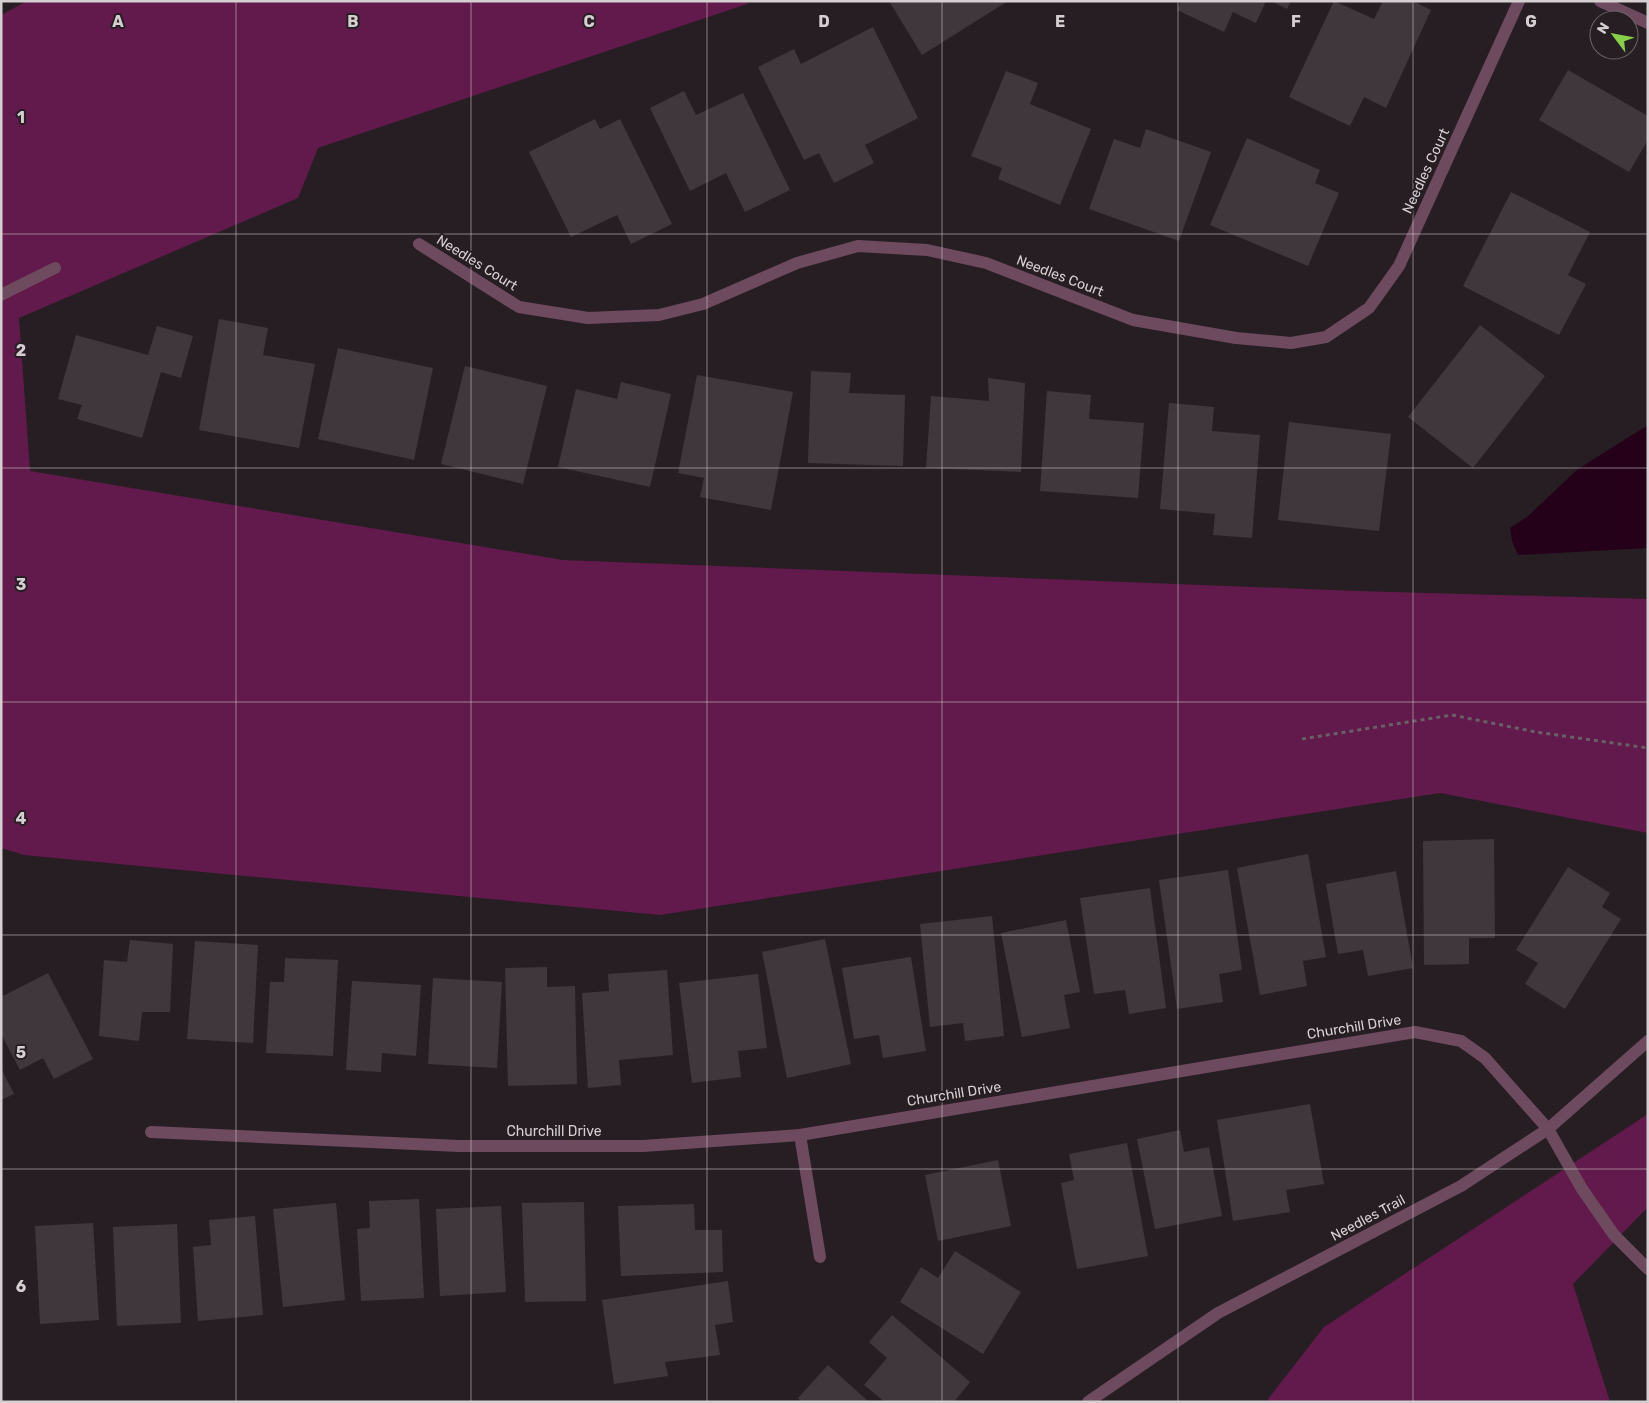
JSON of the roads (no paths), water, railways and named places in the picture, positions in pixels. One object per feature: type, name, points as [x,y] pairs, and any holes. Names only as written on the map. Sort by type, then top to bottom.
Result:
[{"type":"street","name":"Needles Court","points":[[419,244],[519,308],[588,318],[659,315],[703,304],[797,263],[858,246],[927,250],[986,264],[1133,320],[1236,338],[1291,343],[1326,337],[1369,308],[1399,266],[1520,1]]},
{"type":"street","points":[[1600,1],[1648,23]]},
{"type":"street","points":[[1,295],[55,268]]},
{"type":"street","name":"Churchill Drive","points":[[151,1132],[459,1146],[643,1146],[800,1135],[1415,1032],[1461,1041],[1485,1058],[1548,1129],[1582,1190],[1614,1235],[1648,1268]]},
{"type":"street","name":"Needles Trail","points":[[1088,1402],[1218,1313],[1461,1186],[1548,1129],[1648,1041]]},
{"type":"street","points":[[800,1135],[820,1258]]}]
